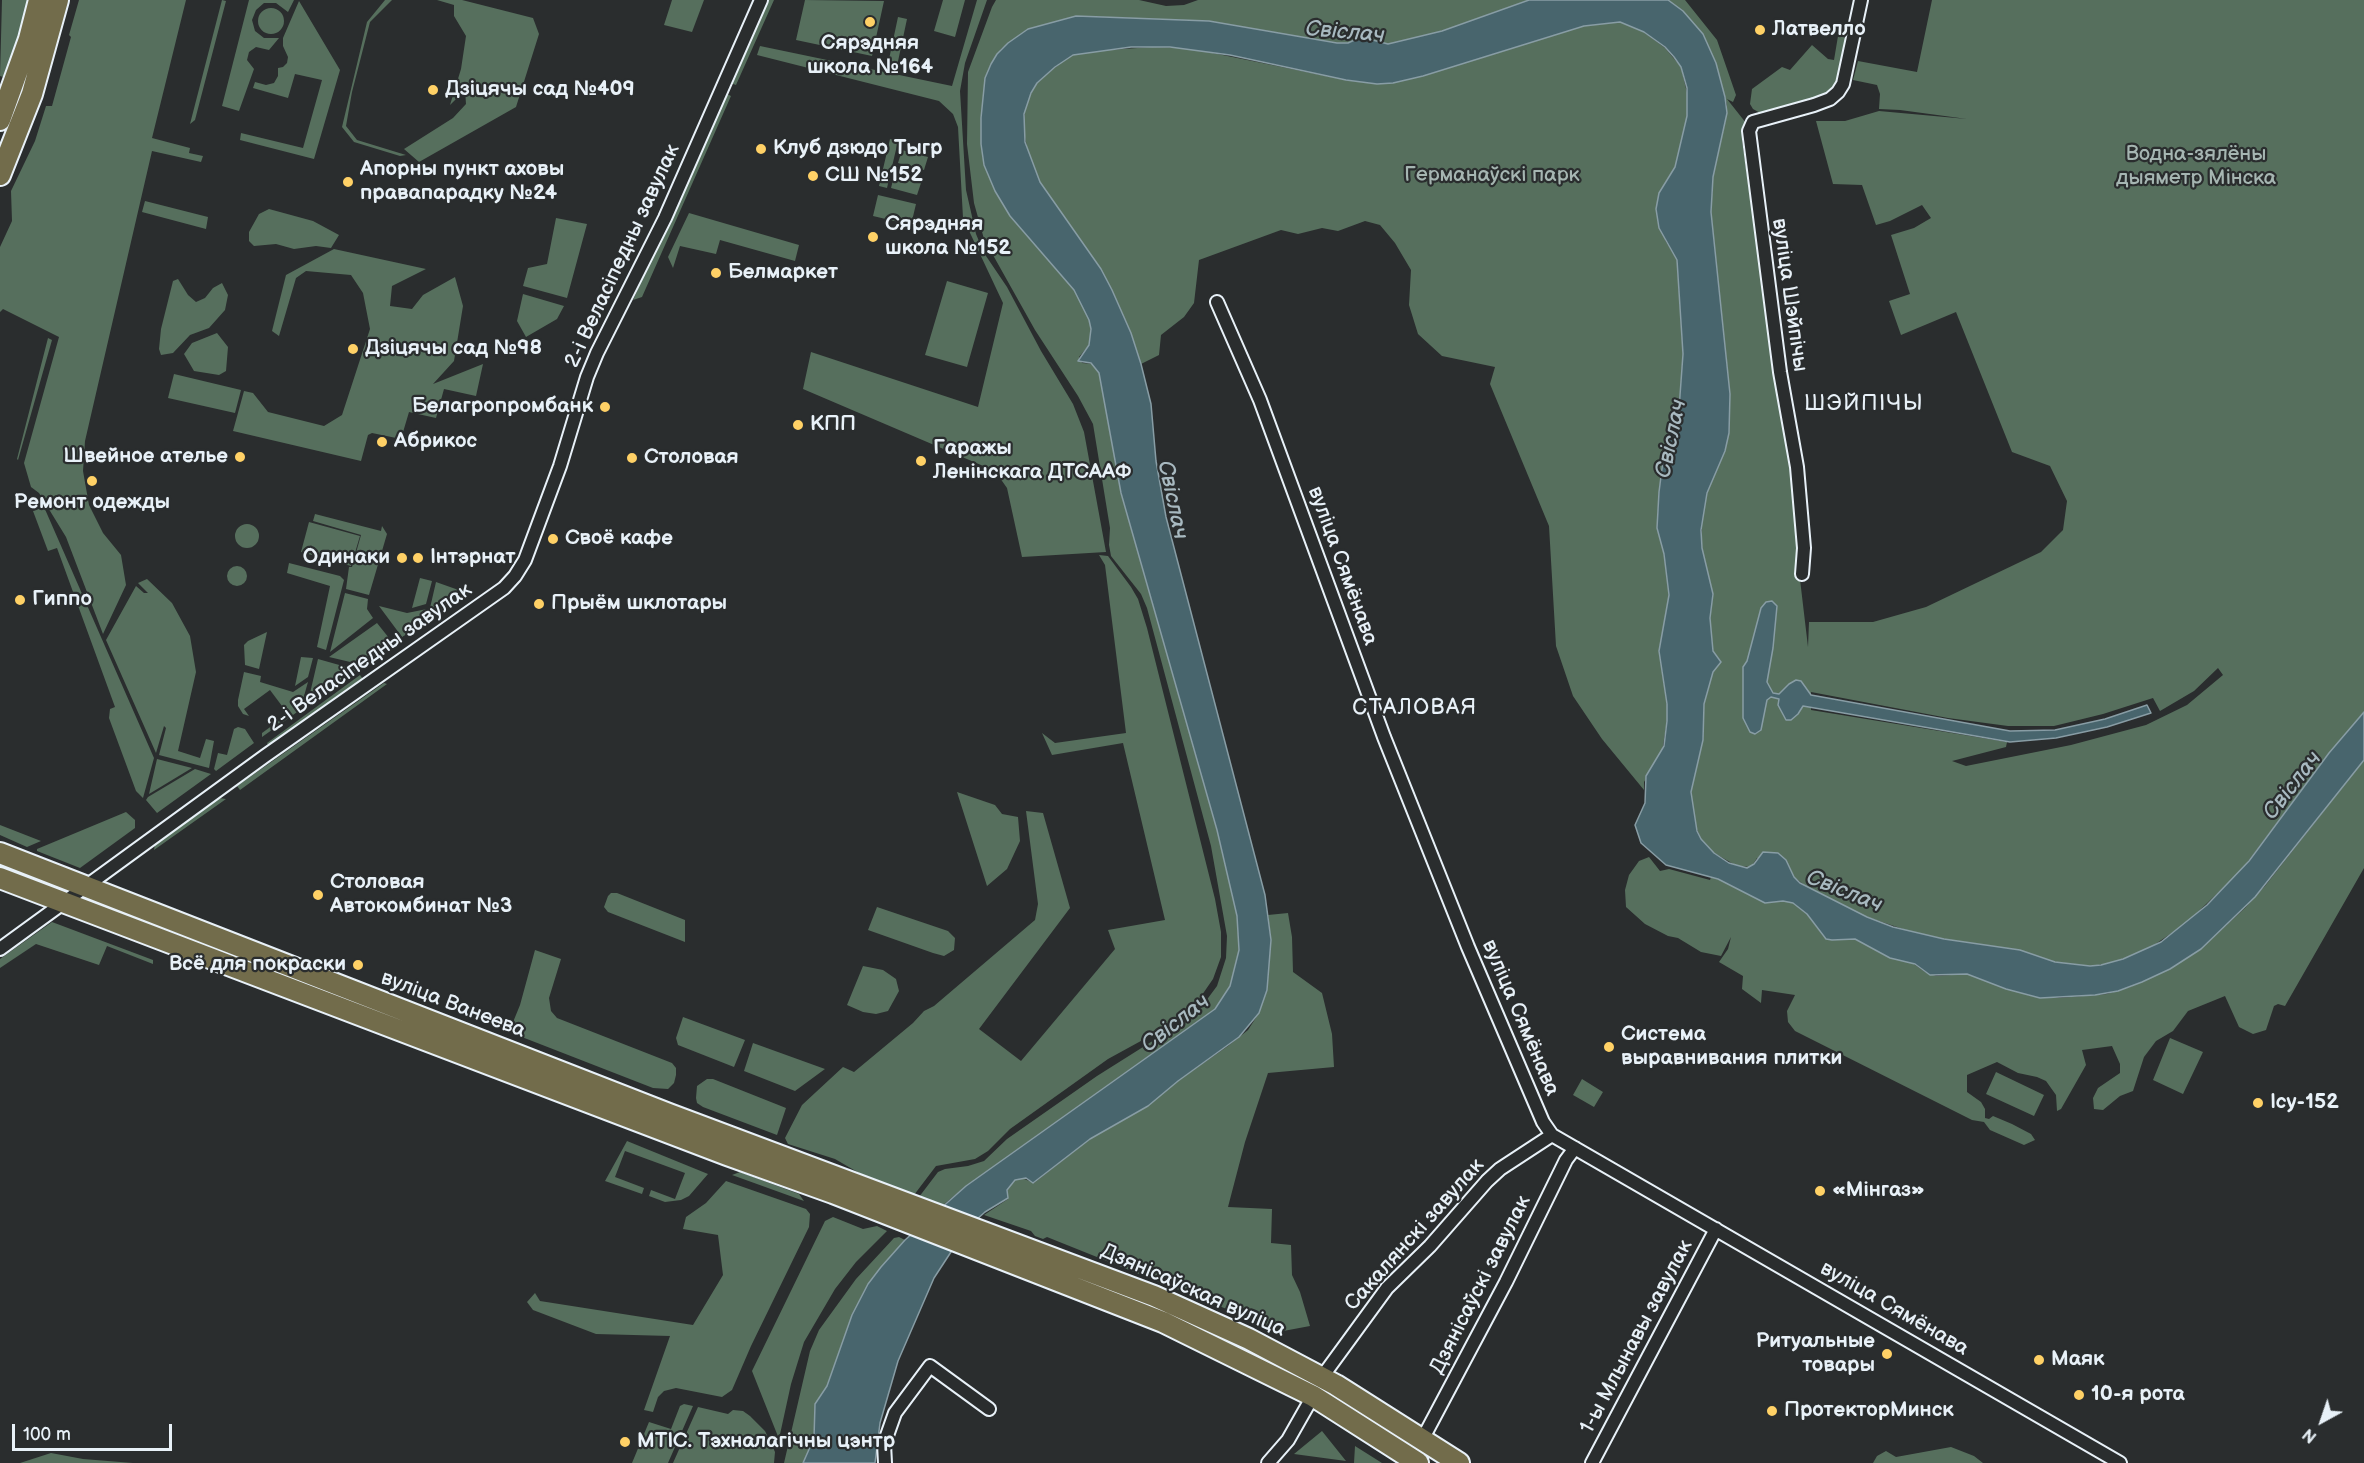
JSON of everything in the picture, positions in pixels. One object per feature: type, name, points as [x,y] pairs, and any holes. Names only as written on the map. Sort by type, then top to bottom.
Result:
[{"type":"main road","points":[[0,120],[24,57],[39,0]]},
{"type":"main road","points":[[0,175],[32,94],[58,0]]},
{"type":"main road","name":"вуліца Ванеева","points":[[0,853],[215,937],[666,1122]]},
{"type":"main road","name":"вуліца Ванеева","points":[[0,878],[206,957],[666,1122],[887,1205]]},
{"type":"main road","name":"Дзянісаўская вуліца","points":[[887,1205],[996,1246],[1154,1296],[1249,1339],[1322,1377],[1459,1463]]},
{"type":"main road","name":"Дзянісаўская вуліца","points":[[996,1246],[1163,1322],[1313,1396],[1410,1457]]},
{"type":"main road","points":[[1410,1457],[1427,1443]]},
{"type":"street","name":"2-і Веласіпедны завулак","points":[[0,949],[266,756],[504,588],[515,576],[525,560],[560,466],[594,361],[665,218],[761,0]]},
{"type":"street","name":"вуліца Шэйпічы","points":[[1802,574],[1804,548],[1797,466],[1780,372],[1749,131],[1753,122],[1830,99],[1843,84],[1862,0]]},
{"type":"street","name":"вуліца Сямёнава","points":[[1217,302],[1260,400],[1384,737],[1468,947],[1543,1122],[1552,1135],[2120,1463]]},
{"type":"street","points":[[206,957],[215,937]]},
{"type":"street","name":"Сакалянскі завулак","points":[[1322,1377],[1387,1288],[1430,1246],[1487,1181],[1500,1169],[1552,1135]]},
{"type":"street","name":"Дзянісаўскі завулак","points":[[1427,1443],[1566,1160],[1575,1148]]},
{"type":"street","name":"1-ы Млынавы завулак","points":[[1592,1463],[1716,1229]]},
{"type":"street","points":[[885,1463],[884,1444],[895,1413],[930,1366],[989,1409]]},
{"type":"street","points":[[1268,1463],[1288,1440],[1313,1396]]},
{"type":"green space","points":[[2,0],[31,0],[9,79],[0,76]]},
{"type":"green space","points":[[79,0],[186,0],[152,138],[190,148],[189,153],[203,156],[201,162],[152,151],[85,441],[83,471],[89,505],[103,533],[121,555],[126,585],[103,634],[66,537],[39,493],[31,487],[24,463],[59,337],[3,309],[0,312],[0,247],[12,221],[11,191],[35,141],[46,106],[52,106]]},
{"type":"green space","points":[[222,0],[226,1],[195,120],[190,124]]},
{"type":"green space","points":[[249,0],[294,0],[288,12],[276,3],[264,3],[256,10],[252,20],[255,31],[264,38],[279,38],[269,50],[256,47],[249,52],[247,60],[254,69],[239,111],[222,106]]},
{"type":"green space","points":[[385,0],[392,0],[370,22],[346,126],[357,140],[406,155],[400,156],[354,142],[342,127],[367,22]]},
{"type":"green space","points":[[437,0],[462,0],[533,18],[539,34],[516,107],[419,162],[404,149],[453,118],[466,104],[465,90],[450,105],[461,69],[466,36],[454,16],[454,5]]},
{"type":"green space","points":[[672,0],[704,0],[692,32],[664,25]]},
{"type":"green space","points":[[769,0],[774,0],[736,85],[730,83]]},
{"type":"green space","points":[[805,0],[884,1],[872,56],[796,40]]},
{"type":"green space","points":[[943,0],[965,0],[955,37],[934,31]]},
{"type":"green space","points":[[977,0],[987,0],[965,63],[960,91],[966,190],[976,234],[984,253],[1007,287],[1041,351],[1073,404],[1084,432],[1106,552],[1022,557],[1007,488],[995,471],[803,389],[811,352],[978,407],[1003,303],[963,218],[958,127],[953,114],[939,101],[757,55],[760,46],[952,86]]},
{"type":"green space","points":[[996,0],[1139,0],[1166,6],[1184,5],[1198,0],[1529,0],[1442,31],[1388,44],[1356,38],[1348,43],[1337,43],[1209,21],[1076,16],[1028,29],[1001,49],[991,64],[987,73],[981,118],[984,165],[995,191],[1010,216],[1074,290],[1089,320],[1091,329],[1089,345],[1079,357],[1082,363],[1094,364],[1099,373],[1121,493],[1217,830],[1237,916],[1239,950],[1230,986],[1215,1009],[966,1186],[943,1205],[919,1197],[938,1172],[984,1161],[1007,1139],[1097,1076],[1197,1013],[1217,986],[1226,958],[1227,936],[1211,846],[1147,608],[1141,594],[1111,556],[1110,528],[1093,424],[1078,396],[1035,330],[984,239],[974,203],[967,144],[968,72]]},
{"type":"green space","name":"Водна-зялёны дыяметр Мінска","points":[[1668,0],[1685,0],[1717,40],[1736,95],[1733,102],[1727,99],[1746,123],[1742,140],[1775,371],[1797,497],[1797,554],[1808,647],[1809,622],[1873,622],[1926,607],[2041,552],[2063,530],[2067,501],[2050,466],[2012,452],[1956,312],[1901,335],[1889,301],[1910,294],[1891,235],[1914,228],[1931,218],[1922,205],[1890,221],[1876,225],[1862,185],[1833,184],[1816,121],[1845,121],[1879,111],[1967,119],[1879,109],[1880,94],[1877,85],[1853,80],[1858,61],[1917,72],[1932,0],[2364,0],[2364,712],[2329,753],[2240,872],[2185,924],[2148,949],[2112,963],[2090,966],[2055,962],[2020,950],[1944,939],[1906,930],[1867,917],[1807,887],[1794,877],[1786,860],[1757,858],[1751,867],[1737,866],[1714,853],[1701,839],[1694,822],[1691,792],[1703,740],[1704,704],[1713,672],[1721,661],[1713,651],[1710,618],[1713,594],[1702,548],[1702,520],[1707,493],[1725,451],[1729,423],[1730,394],[1711,212],[1713,177],[1727,105],[1716,63],[1703,35],[1683,11]],"holes":[[[2218,668],[2223,675],[2187,705],[2146,725],[2071,745],[1966,766],[1952,761],[2006,747],[2007,742],[1811,710],[1811,692],[1948,718],[2008,726],[2054,726],[2153,698],[2160,711],[2194,691]]]},
{"type":"green space","points":[[299,1],[340,70],[314,159],[240,140],[241,133],[303,148],[322,80],[295,74],[288,98],[253,88],[255,82],[266,85],[274,83],[278,76],[278,68],[287,63],[288,57],[283,46],[283,38]]},
{"type":"green space","points":[[271,8],[280,12],[284,21],[280,30],[271,34],[262,30],[258,21],[262,12]]},
{"type":"green space","points":[[898,17],[907,19],[897,66],[888,64]]},
{"type":"green space","name":"Германаўскі парк","points":[[1620,22],[1644,32],[1665,48],[1681,67],[1688,97],[1687,116],[1675,167],[1663,186],[1665,240],[1677,260],[1683,354],[1679,409],[1663,461],[1657,528],[1664,554],[1669,595],[1659,651],[1667,704],[1667,721],[1662,752],[1644,782],[1644,790],[1602,739],[1573,696],[1556,646],[1549,526],[1490,384],[1495,367],[1442,356],[1418,334],[1409,305],[1411,270],[1395,243],[1380,225],[1365,221],[1338,231],[1322,228],[1298,234],[1281,230],[1199,260],[1194,303],[1184,317],[1161,335],[1159,355],[1141,364],[1131,333],[1112,290],[1040,182],[1029,156],[1023,128],[1026,103],[1037,83],[1064,60],[1073,55],[1094,51],[1152,47],[1188,48],[1346,80],[1377,84],[1423,76],[1584,26]]},
{"type":"green space","points":[[1838,36],[1844,37],[1848,44],[1840,81],[1825,96],[1762,114],[1753,109],[1750,104],[1752,89],[1782,67],[1790,70],[1812,45],[1828,59],[1834,60]]},
{"type":"green space","points":[[725,93],[731,96],[642,297],[633,300]]},
{"type":"green space","points":[[890,139],[898,141],[887,188],[879,186]]},
{"type":"green space","points":[[902,150],[928,157],[924,170],[898,163]]},
{"type":"green space","points":[[894,176],[921,183],[917,195],[891,188]]},
{"type":"green space","points":[[878,195],[916,204],[911,225],[873,216]]},
{"type":"green space","points":[[145,201],[208,217],[206,229],[142,212]]},
{"type":"green space","points":[[269,209],[313,221],[339,235],[331,248],[316,246],[294,249],[276,244],[254,246],[249,241],[249,232],[259,214]]},
{"type":"green space","points":[[689,213],[799,245],[795,261],[720,240],[716,254],[680,246],[673,268],[668,257]]},
{"type":"green space","points":[[556,218],[587,224],[567,298],[523,286],[528,268],[547,264]]},
{"type":"green space","points":[[334,249],[426,269],[392,286],[390,306],[412,309],[423,295],[455,277],[463,306],[454,361],[433,384],[483,364],[476,396],[444,389],[436,418],[409,412],[401,439],[372,433],[368,435],[361,461],[233,431],[244,391],[253,393],[268,412],[324,426],[342,415],[370,329],[363,293],[351,275],[306,271],[296,278],[279,336],[272,331],[286,275]]},
{"type":"green space","points":[[178,279],[188,295],[196,302],[205,298],[213,288],[222,283],[228,295],[225,310],[209,328],[190,335],[173,353],[161,355],[159,349],[161,329],[173,281]]},
{"type":"green space","points":[[947,281],[988,293],[967,367],[925,355]]},
{"type":"green space","points":[[523,294],[564,306],[557,319],[526,337],[517,321]]},
{"type":"green space","points":[[217,333],[228,347],[226,371],[219,375],[194,371],[184,354],[192,343]]},
{"type":"green space","points":[[48,338],[52,340],[18,460],[17,459]]},
{"type":"green space","points":[[174,374],[241,390],[235,413],[168,398]]},
{"type":"green space","points":[[44,507],[154,758],[143,798],[136,791],[109,718],[110,709],[115,707],[57,548],[48,551],[33,511]]},
{"type":"green space","points":[[315,514],[381,531],[382,526],[387,534],[369,595],[346,589],[349,567],[352,567],[361,535],[313,521]]},
{"type":"green space","points":[[309,522],[360,536],[351,566],[301,552]]},
{"type":"green space","points":[[247,524],[256,527],[259,536],[256,545],[247,548],[238,545],[235,536],[238,527]]},
{"type":"green space","points":[[1099,555],[1108,556],[1131,587],[1138,599],[1147,628],[1215,899],[1221,932],[1221,957],[1213,979],[1195,1005],[1150,1036],[1108,1059],[1010,1129],[988,1151],[975,1159],[936,1166],[914,1195],[866,1177],[835,1159],[788,1144],[785,1138],[802,1105],[843,1067],[854,1072],[1035,920],[1038,904],[1026,811],[1043,813],[1070,908],[979,1029],[1021,1061],[1115,949],[1108,930],[1165,920],[1123,743],[1052,755],[1042,733],[1055,743],[1126,733],[1105,565]]},
{"type":"green space","points":[[289,563],[340,576],[344,580],[326,650],[317,647],[330,586],[287,573]]},
{"type":"green space","points":[[233,566],[241,566],[247,572],[247,580],[241,586],[233,586],[227,580],[227,572]]},
{"type":"green space","points":[[420,578],[432,581],[426,604],[412,608]]},
{"type":"green space","points":[[147,579],[172,603],[190,636],[196,672],[178,751],[200,758],[206,739],[214,741],[209,768],[159,755],[166,728],[164,726],[156,753],[106,640],[136,586],[144,593],[148,593],[138,583]]},
{"type":"green space","points":[[436,582],[467,593],[427,621]]},
{"type":"green space","points":[[345,593],[368,599],[367,609],[373,618],[330,652]]},
{"type":"green space","points":[[379,606],[407,613],[427,609],[423,624],[402,637]]},
{"type":"green space","points":[[377,623],[393,643],[363,665],[329,657]]},
{"type":"green space","points":[[267,632],[259,669],[245,665],[244,645]]},
{"type":"green space","points":[[301,657],[313,658],[308,677],[295,686]]},
{"type":"green space","points":[[318,659],[357,670],[307,706]]},
{"type":"green space","points":[[244,672],[261,676],[260,682],[293,692],[308,682],[300,710],[262,737],[262,733],[288,714],[270,690],[244,709],[249,716],[243,714],[238,706],[238,700]]},
{"type":"green space","points":[[360,675],[365,682],[273,747],[268,745],[267,743]]},
{"type":"green space","points":[[384,683],[387,684],[240,790],[237,786]]},
{"type":"green space","points":[[238,727],[245,729],[254,743],[216,771],[214,769],[218,753],[227,755],[234,729]]},
{"type":"green space","points":[[157,759],[192,768],[149,794]]},
{"type":"green space","points":[[2364,760],[2364,868],[2285,1006],[2278,1004],[2274,1006],[2266,1030],[2253,1034],[2239,1027],[2225,996],[2188,1011],[2173,1031],[2156,1041],[2144,1057],[2133,1091],[2120,1096],[2103,1110],[2094,1109],[2093,1098],[2098,1088],[2120,1073],[2120,1064],[2112,1046],[2082,1050],[2086,1065],[2061,1109],[2057,1111],[2056,1095],[2046,1081],[2037,1077],[2018,1073],[1997,1062],[1967,1075],[1967,1092],[1981,1102],[1985,1109],[1985,1118],[1989,1119],[1993,1116],[2031,1134],[2035,1140],[2024,1145],[1990,1130],[1984,1122],[1972,1120],[1795,1031],[1788,1022],[1787,1011],[1795,995],[1762,990],[1761,1003],[1742,989],[1743,976],[1719,962],[1728,949],[1731,937],[1721,956],[1701,952],[1678,938],[1668,936],[1645,924],[1626,907],[1625,890],[1629,875],[1639,861],[1649,857],[1660,871],[1669,869],[1710,880],[1711,877],[1724,881],[1765,903],[1783,901],[1793,903],[1807,914],[1823,936],[1832,940],[1855,939],[1886,956],[1911,962],[1925,972],[1936,976],[1967,974],[2031,996],[2059,998],[2107,994],[2130,987],[2170,969],[2201,949],[2265,886]]},
{"type":"green space","points":[[195,769],[211,774],[157,813],[146,800],[148,797]]},
{"type":"green space","points":[[957,792],[995,805],[1002,814],[1018,817],[1020,841],[1007,869],[987,886]]},
{"type":"green space","points":[[219,798],[226,799],[154,850],[155,844]]},
{"type":"green space","points":[[126,812],[135,820],[135,828],[80,868],[37,851],[37,849]]},
{"type":"green space","points":[[0,825],[41,841],[27,847],[0,835]]},
{"type":"green space","points":[[611,893],[617,893],[685,920],[685,942],[608,912],[604,907]]},
{"type":"green space","points":[[877,907],[948,931],[955,938],[954,950],[944,956],[868,930]]},
{"type":"green space","points":[[1288,913],[1292,937],[1293,972],[1322,993],[1332,1034],[1334,1067],[1268,1073],[1245,1142],[1228,1207],[1272,1209],[1271,1243],[1291,1245],[1292,1275],[1300,1292],[1310,1326],[1278,1332],[1254,1320],[1047,1237],[1043,1239],[1035,1236],[1031,1231],[984,1215],[1008,1199],[1007,1190],[1015,1180],[1022,1178],[1034,1183],[1090,1139],[1148,1106],[1248,1030],[1259,1013],[1267,990],[1271,940],[1268,915]]},
{"type":"green space","points":[[52,922],[153,960],[153,964],[107,946],[99,965],[36,944],[0,968],[0,959]]},
{"type":"green space","points":[[535,950],[561,959],[549,998],[551,1011],[557,1018],[672,1063],[676,1068],[676,1075],[674,1083],[668,1089],[653,1088],[509,1032],[520,1005]]},
{"type":"green space","points":[[863,966],[883,970],[896,979],[899,991],[888,1011],[876,1014],[863,1012],[847,1005]]},
{"type":"green space","points":[[683,1017],[745,1040],[734,1067],[678,1045],[676,1038]]},
{"type":"green space","points":[[2170,1038],[2203,1052],[2183,1094],[2153,1080]]},
{"type":"green space","points":[[753,1043],[825,1069],[795,1091],[744,1071]]},
{"type":"green space","points":[[1996,1072],[2044,1095],[2034,1116],[1986,1094]]},
{"type":"green space","points":[[707,1079],[713,1079],[786,1108],[777,1135],[697,1103],[697,1086]]},
{"type":"green space","points":[[1582,1079],[1603,1092],[1594,1107],[1573,1095]]},
{"type":"green space","points":[[627,1141],[708,1174],[689,1196],[681,1200],[665,1202],[649,1196],[651,1190],[675,1199],[685,1173],[625,1151],[615,1177],[644,1188],[642,1194],[605,1181]]},
{"type":"green space","points":[[740,1172],[799,1194],[804,1201],[732,1175]]},
{"type":"green space","points":[[726,1181],[806,1209],[810,1214],[809,1227],[732,1390],[722,1397],[676,1388],[664,1391],[658,1397],[653,1412],[644,1410],[670,1336],[596,1334],[533,1310],[527,1302],[535,1293],[540,1301],[693,1325],[723,1275],[718,1235],[683,1229],[686,1217],[706,1203]]},
{"type":"green space","points":[[833,1217],[863,1229],[877,1226],[887,1231],[856,1262],[835,1289],[804,1342],[791,1384],[779,1439],[752,1371],[825,1221]]},
{"type":"green space","points":[[899,1237],[905,1240],[874,1276],[852,1315],[827,1386],[815,1404],[814,1438],[803,1463],[784,1463],[810,1351],[819,1330],[856,1279],[894,1238]]},
{"type":"green space","points":[[684,1404],[693,1406],[668,1463],[632,1463],[649,1422],[671,1429],[680,1406]]},
{"type":"green space","points":[[698,1407],[728,1414],[733,1410],[743,1411],[750,1416],[765,1431],[775,1452],[774,1463],[673,1463]]},
{"type":"green space","points":[[1322,1431],[1346,1461],[1294,1454]]},
{"type":"green space","points":[[1355,1446],[1382,1463],[1354,1463]]},
{"type":"green space","points":[[1951,1447],[1974,1456],[1983,1463],[1873,1463],[1877,1456],[1886,1451],[1896,1457]]},
{"type":"green space","points":[[51,1453],[83,1459],[133,1463],[20,1463]]},
{"type":"water","name":"Свіслач","points":[[1529,0],[1668,0],[1683,11],[1703,34],[1716,63],[1725,97],[1727,113],[1713,177],[1711,212],[1730,394],[1729,433],[1725,451],[1707,493],[1701,530],[1702,548],[1713,594],[1710,618],[1713,651],[1721,662],[1713,672],[1704,704],[1703,740],[1691,792],[1697,831],[1714,853],[1729,863],[1747,868],[1754,864],[1763,852],[1778,853],[1786,860],[1794,877],[1800,883],[1867,917],[1893,927],[1944,939],[2020,950],[2055,962],[2101,965],[2123,959],[2161,942],[2207,905],[2249,861],[2329,753],[2364,712],[2364,760],[2255,897],[2201,949],[2170,969],[2142,982],[2118,991],[2095,995],[2040,998],[2006,989],[1967,974],[1930,975],[1915,964],[1890,958],[1855,939],[1826,939],[1807,914],[1793,903],[1783,901],[1765,903],[1718,879],[1666,865],[1641,843],[1635,825],[1645,803],[1646,776],[1664,746],[1667,721],[1667,704],[1659,651],[1669,595],[1664,554],[1657,528],[1663,461],[1679,409],[1683,354],[1677,260],[1659,228],[1656,209],[1659,193],[1675,167],[1687,116],[1687,88],[1681,67],[1674,57],[1665,47],[1644,32],[1620,22],[1584,26],[1423,76],[1377,84],[1346,80],[1230,55],[1170,47],[1131,47],[1073,55],[1037,83],[1031,93],[1024,114],[1025,142],[1040,182],[1101,269],[1112,290],[1131,333],[1141,364],[1151,404],[1156,461],[1166,517],[1265,895],[1271,940],[1267,990],[1259,1013],[1239,1037],[1148,1106],[1090,1139],[1033,1183],[1026,1178],[1015,1180],[1007,1190],[1008,1198],[985,1212],[966,1229],[934,1278],[898,1361],[880,1423],[875,1463],[803,1463],[814,1438],[815,1404],[827,1386],[852,1315],[868,1284],[881,1267],[905,1240],[966,1186],[1215,1009],[1230,986],[1239,950],[1237,916],[1217,830],[1121,493],[1099,373],[1091,363],[1078,361],[1089,345],[1091,329],[1089,320],[1074,290],[1010,216],[995,191],[984,165],[981,118],[985,78],[991,64],[1008,43],[1028,29],[1076,16],[1209,21],[1337,43],[1348,43],[1361,37],[1388,44],[1442,31]]},
{"type":"water","points":[[1772,601],[1777,606],[1767,682],[1773,693],[1779,694],[1796,680],[1801,681],[1811,695],[2010,731],[2055,730],[2105,719],[2147,705],[2151,713],[2107,727],[2056,738],[2010,742],[1803,706],[1791,720],[1786,720],[1778,705],[1779,699],[1771,697],[1767,700],[1761,730],[1755,734],[1750,732],[1743,718],[1743,667],[1747,661],[1761,608],[1766,602]]},
{"type":"place","name":"Сярэдняя школа №164","points":[[870,22]]},
{"type":"place","name":"Латвелло","points":[[1760,30]]},
{"type":"place","name":"Дзіцячы сад №409","points":[[433,90]]},
{"type":"place","name":"Клуб дзюдо Тыгр","points":[[761,149]]},
{"type":"place","name":"СШ №152","points":[[813,176]]},
{"type":"place","name":"Апорны пункт аховы правапарадку №24","points":[[348,182]]},
{"type":"place","name":"Сярэдняя школа №152","points":[[873,237]]},
{"type":"place","name":"Белмаркет","points":[[716,273]]},
{"type":"place","name":"Дзіцячы сад №98","points":[[353,349]]},
{"type":"place","name":"Белагропромбанк","points":[[605,407]]},
{"type":"place","name":"КПП","points":[[798,425]]},
{"type":"place","name":"Абрикос","points":[[382,442]]},
{"type":"place","name":"Швейное ателье","points":[[240,457]]},
{"type":"place","name":"Столовая","points":[[632,458]]},
{"type":"place","name":"Гаражы Ленінскага ДТСААФ","points":[[921,461]]},
{"type":"place","name":"Ремонт одежды","points":[[92,481]]},
{"type":"place","name":"Своё кафе","points":[[553,539]]},
{"type":"place","name":"Одинаки","points":[[402,558]]},
{"type":"place","name":"Інтэрнат","points":[[418,558]]},
{"type":"place","name":"Гиппо","points":[[20,600]]},
{"type":"place","name":"Прыём шклотары","points":[[539,604]]},
{"type":"place","name":"Столовая Автокомбинат №3","points":[[318,895]]},
{"type":"place","name":"Всё для покраски","points":[[358,965]]},
{"type":"place","name":"Система выравнивания плитки","points":[[1609,1047]]},
{"type":"place","name":"Ісу-152","points":[[2258,1103]]},
{"type":"place","name":"«Мінгаз»","points":[[1820,1191]]},
{"type":"place","name":"Ритуальные товары","points":[[1887,1354]]},
{"type":"place","name":"Маяк","points":[[2039,1360]]},
{"type":"place","name":"10-я рота","points":[[2079,1395]]},
{"type":"place","name":"ПротекторМинск","points":[[1772,1411]]},
{"type":"place","name":"МТІС. Тэхналагічны цэнтр","points":[[625,1442]]},
{"type":"district","name":"ШЭЙПІЧЫ","points":[[1864,404]]},
{"type":"district","name":"СТАЛОВАЯ","points":[[1415,708]]}]
